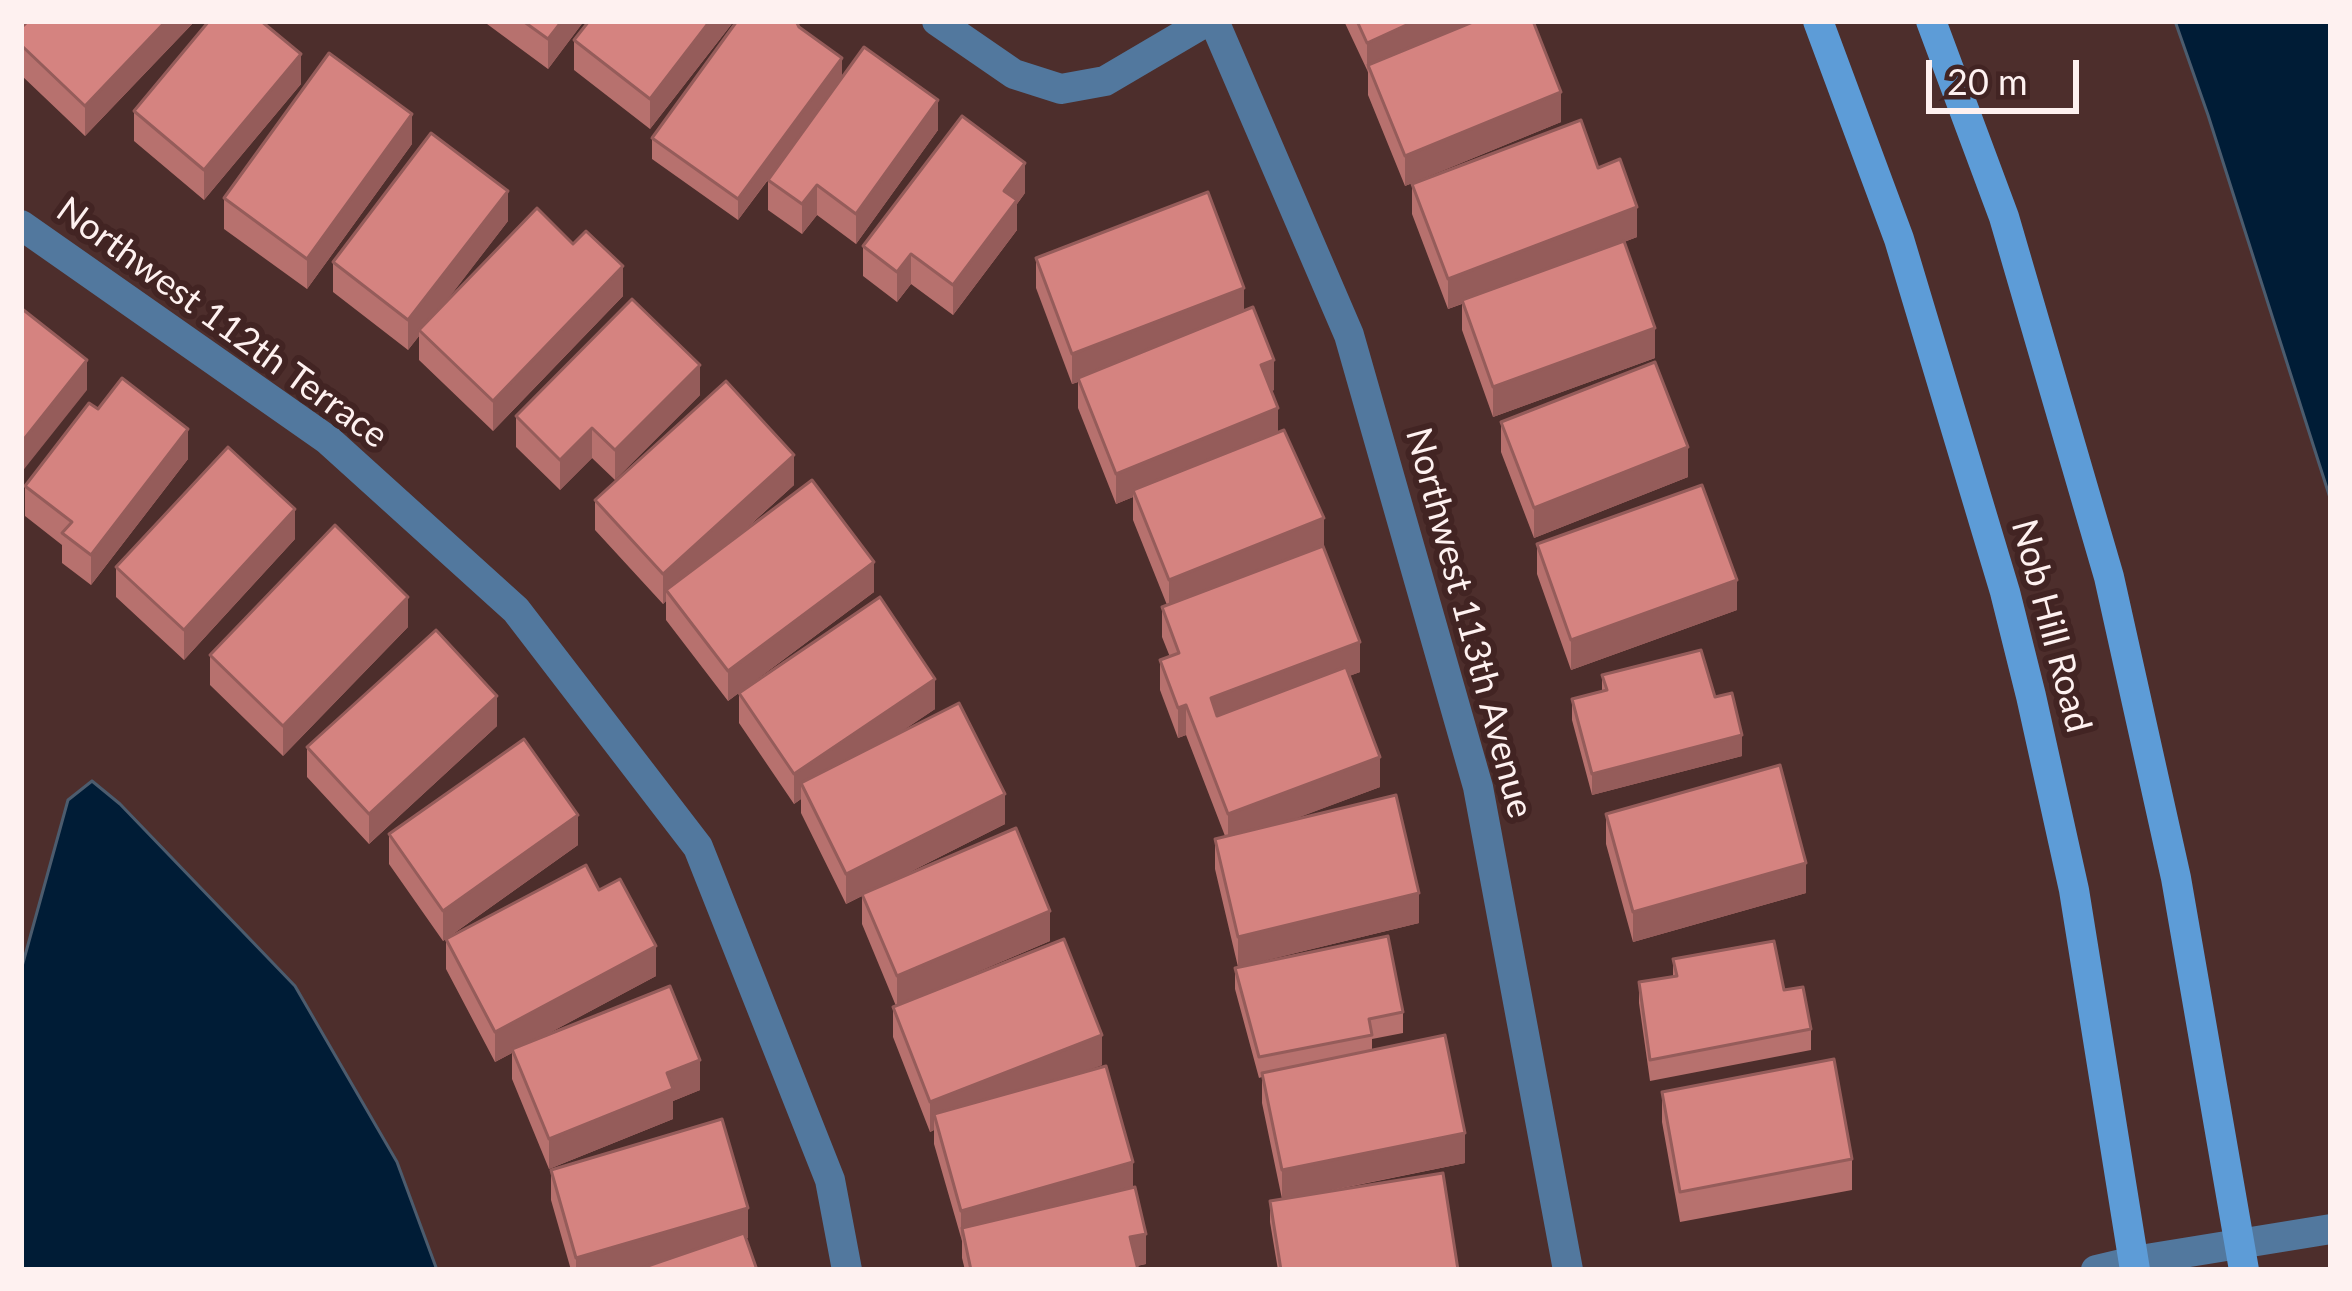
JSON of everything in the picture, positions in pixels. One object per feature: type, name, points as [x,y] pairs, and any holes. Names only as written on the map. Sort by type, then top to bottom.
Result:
[{"type":"main road","name":"Nob Hill Road","points":[[1818,21],[1899,239],[2026,675],[2074,890],[2134,1266]]},
{"type":"main road","name":"Nob Hill Road","points":[[1931,21],[2004,217],[2109,577],[2176,878],[2243,1257]]},
{"type":"street","points":[[938,21],[1014,74],[1061,89],[1105,81],[1210,21]]},
{"type":"street","name":"Northwest 113th Avenue","points":[[1210,21],[1349,335],[1472,765],[1568,1270]]},
{"type":"street","name":"Northwest 112th Terrace","points":[[21,225],[328,440],[516,610],[698,847],[830,1180],[847,1270]]},
{"type":"street","points":[[2096,1270],[2243,1257],[2331,1228]]},
{"type":"water","points":[[2175,21],[2331,21],[2331,501],[2208,115]]},
{"type":"water","points":[[92,781],[120,804],[295,986],[397,1162],[437,1270],[21,1270],[21,970],[68,800]]},
{"type":"building","points":[[28,21],[166,21],[85,106],[21,45],[21,28]]},
{"type":"building","points":[[209,21],[261,21],[301,54],[204,170],[134,111]]},
{"type":"building","points":[[523,21],[562,21],[548,39]]},
{"type":"building","points":[[589,21],[710,21],[650,99],[574,40]]},
{"type":"building","points":[[737,21],[796,21],[842,58],[738,199],[652,138]]},
{"type":"building","points":[[1357,21],[1415,21],[1367,43]]},
{"type":"building","points":[[1475,21],[1533,21],[1561,92],[1405,156],[1368,65]]},
{"type":"building","points":[[864,47],[938,100],[856,214],[817,185],[802,204],[768,180]]},
{"type":"building","points":[[329,53],[412,114],[307,259],[224,198]]},
{"type":"building","points":[[962,116],[1025,163],[1004,191],[1017,200],[953,285],[911,254],[897,272],[863,246]]},
{"type":"building","points":[[1581,120],[1598,168],[1620,159],[1637,207],[1448,279],[1412,184]]},
{"type":"building","points":[[431,133],[508,191],[408,320],[333,262]]},
{"type":"building","points":[[1208,192],[1244,288],[1072,354],[1036,258]]},
{"type":"building","points":[[537,208],[573,244],[586,231],[623,266],[493,401],[419,330]]},
{"type":"building","points":[[1624,241],[1655,328],[1493,387],[1462,300]]},
{"type":"building","points":[[632,299],[700,365],[615,450],[592,428],[560,460],[516,416]]},
{"type":"building","points":[[1253,307],[1274,360],[1261,365],[1278,408],[1116,474],[1078,378]]},
{"type":"building","points":[[21,308],[87,360],[21,443]]},
{"type":"building","points":[[1655,362],[1688,447],[1534,508],[1501,422]]},
{"type":"building","points":[[122,378],[188,429],[91,555],[62,533],[72,522],[25,486],[89,403],[98,409]]},
{"type":"building","points":[[726,381],[794,455],[663,574],[595,500]]},
{"type":"building","points":[[1284,430],[1324,518],[1169,580],[1133,490]]},
{"type":"building","points":[[228,447],[295,509],[184,630],[116,567]]},
{"type":"building","points":[[812,480],[874,562],[728,671],[666,590]]},
{"type":"building","points":[[1702,485],[1737,580],[1571,640],[1537,544]]},
{"type":"building","points":[[335,525],[408,597],[283,726],[210,655]]},
{"type":"building","points":[[1323,546],[1360,642],[1211,698],[1217,716],[1346,667],[1380,757],[1228,814],[1186,705],[1178,708],[1160,660],[1179,653],[1162,607]]},
{"type":"building","points":[[880,597],[935,679],[794,774],[739,693]]},
{"type":"building","points":[[436,630],[497,696],[369,814],[307,747]]},
{"type":"building","points":[[1701,650],[1715,697],[1732,693],[1742,735],[1592,774],[1572,699],[1607,690],[1602,675]]},
{"type":"building","points":[[959,703],[1005,794],[846,874],[801,783]]},
{"type":"building","points":[[524,739],[578,815],[443,911],[389,834]]},
{"type":"building","points":[[1780,765],[1806,863],[1633,912],[1606,814]]},
{"type":"building","points":[[1396,795],[1419,893],[1238,937],[1215,839]]},
{"type":"building","points":[[1016,828],[1050,911],[897,976],[862,894]]},
{"type":"building","points":[[586,865],[599,890],[620,879],[656,946],[495,1032],[446,939]]},
{"type":"building","points":[[1388,936],[1403,1012],[1369,1019],[1372,1035],[1259,1057],[1235,968]]},
{"type":"building","points":[[1064,939],[1102,1035],[930,1102],[893,1007]]},
{"type":"building","points":[[1774,941],[1784,990],[1803,987],[1811,1029],[1650,1060],[1639,982],[1677,976],[1673,959]]},
{"type":"building","points":[[670,986],[700,1060],[667,1073],[673,1089],[549,1139],[512,1049]]},
{"type":"building","points":[[1445,1035],[1465,1133],[1282,1170],[1262,1073]]},
{"type":"building","points":[[1834,1059],[1852,1159],[1680,1192],[1662,1092]]},
{"type":"building","points":[[1106,1066],[1133,1162],[961,1211],[934,1114]]},
{"type":"building","points":[[722,1119],[748,1208],[576,1258],[551,1170]]},
{"type":"building","points":[[1443,1173],[1458,1270],[1281,1270],[1270,1201]]},
{"type":"building","points":[[1135,1187],[1146,1234],[1130,1237],[1138,1270],[971,1270],[962,1228]]},
{"type":"building","points":[[744,1233],[757,1270],[636,1270]]}]
